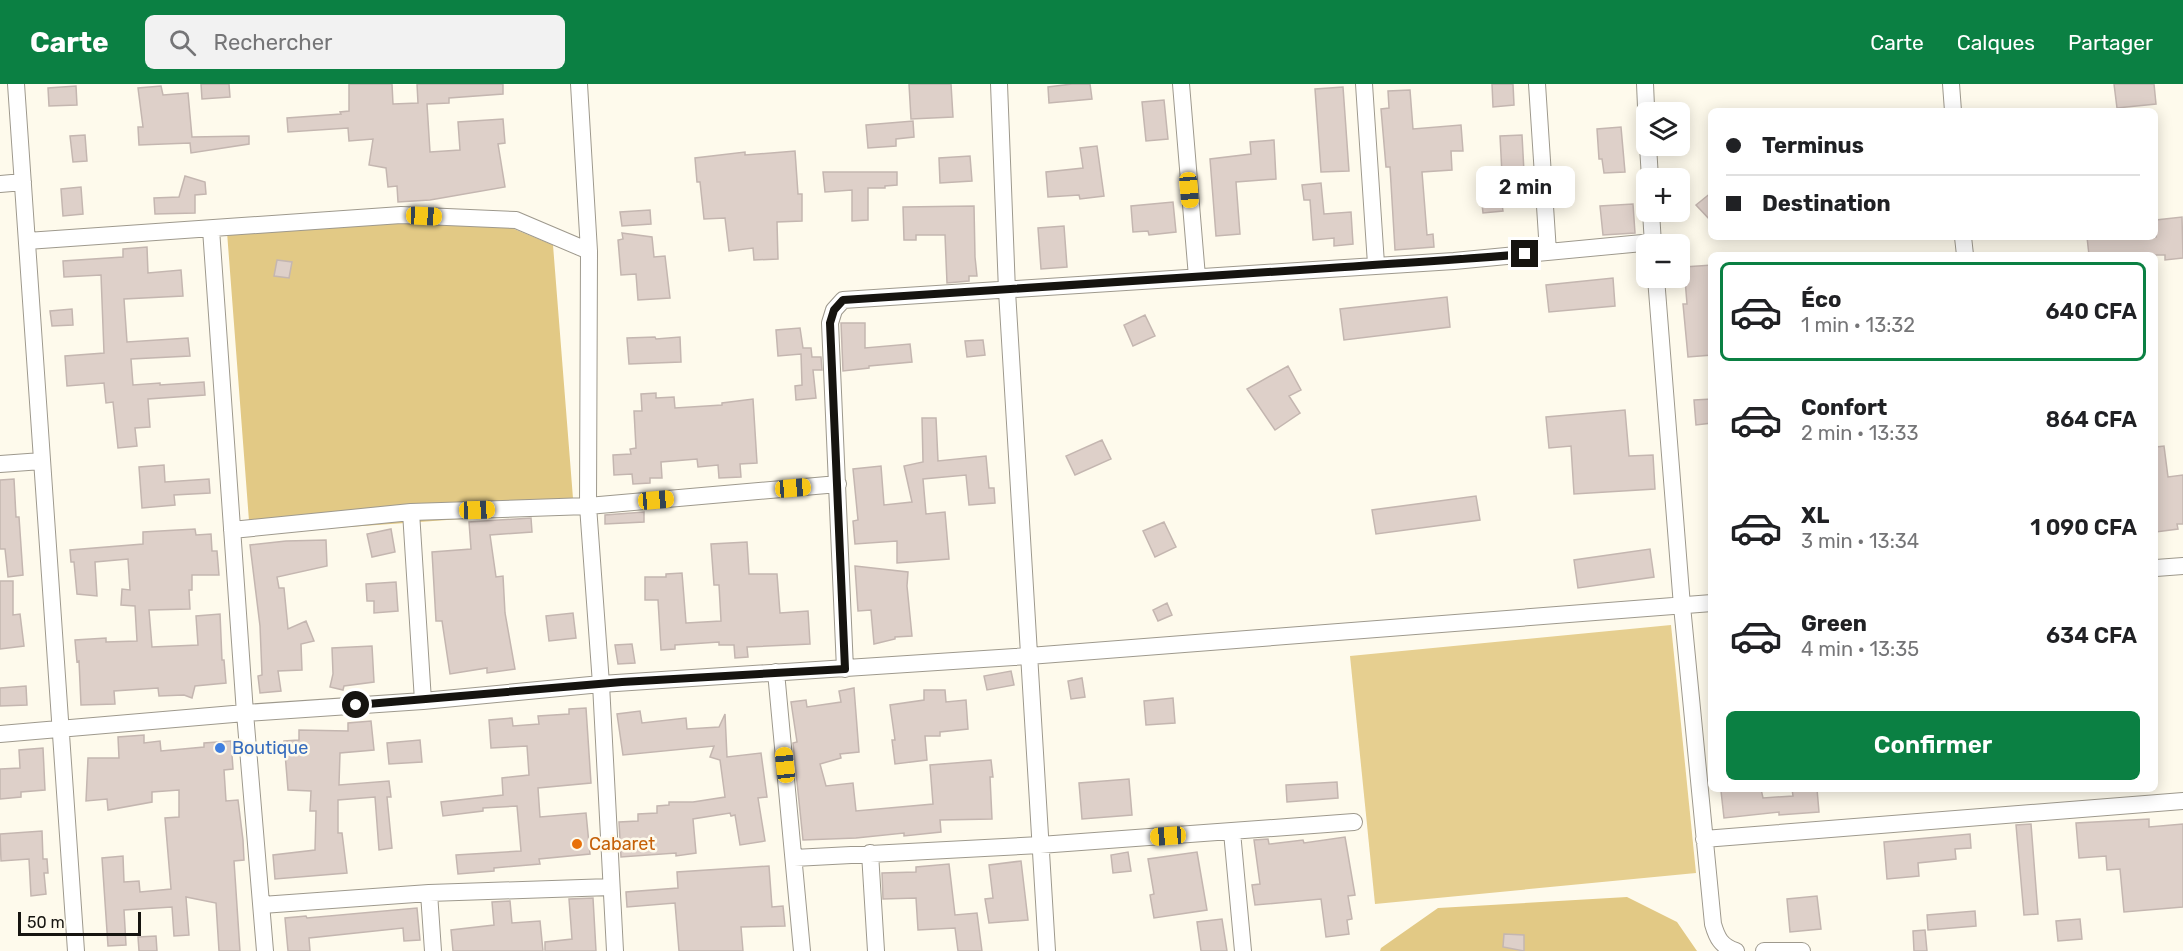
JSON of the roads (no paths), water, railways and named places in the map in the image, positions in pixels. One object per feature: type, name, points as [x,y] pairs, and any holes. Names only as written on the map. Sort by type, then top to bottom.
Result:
[{"type":"street","points":[[16,84],[76,951]]},
{"type":"street","points":[[579,84],[589,251],[588,506],[601,684],[615,951]]},
{"type":"street","points":[[999,84],[1007,291],[1047,951]]},
{"type":"street","points":[[1180,84],[1197,277]]},
{"type":"street","points":[[1364,84],[1376,264]]},
{"type":"street","points":[[1537,84],[1548,252]]},
{"type":"street","points":[[1645,84],[1646,102]]},
{"type":"street","points":[[1951,84],[1953,108]]},
{"type":"street","points":[[0,184],[23,182]]},
{"type":"street","points":[[27,241],[401,215],[516,220],[589,251]]},
{"type":"street","points":[[211,229],[245,713],[265,951]]},
{"type":"street","points":[[845,669],[830,323],[834,310],[843,300],[1007,291],[1376,264],[1454,261],[1636,244]]},
{"type":"street","points":[[1657,288],[1682,606],[1713,924],[1717,938],[1726,948],[1736,951]]},
{"type":"street","points":[[0,464],[42,461]]},
{"type":"street","points":[[232,530],[411,512],[588,506],[838,484]]},
{"type":"street","points":[[411,512],[423,700]]},
{"type":"street","points":[[2158,567],[2183,566]]},
{"type":"street","points":[[0,734],[601,684],[1029,656],[1708,603]]},
{"type":"street","points":[[776,672],[802,951]]},
{"type":"street","points":[[1704,839],[2183,801]]},
{"type":"street","points":[[794,858],[1040,845],[1354,822]]},
{"type":"street","points":[[1232,832],[1243,951]]},
{"type":"street","points":[[870,854],[876,951]]},
{"type":"street","points":[[262,905],[429,893],[611,887]]},
{"type":"street","points":[[429,893],[433,951]]},
{"type":"street","points":[[1764,951],[1802,951]]},
{"type":"place","name":"Boutique","points":[[220,748]]},
{"type":"place","name":"Cabaret","points":[[577,844]]}]
